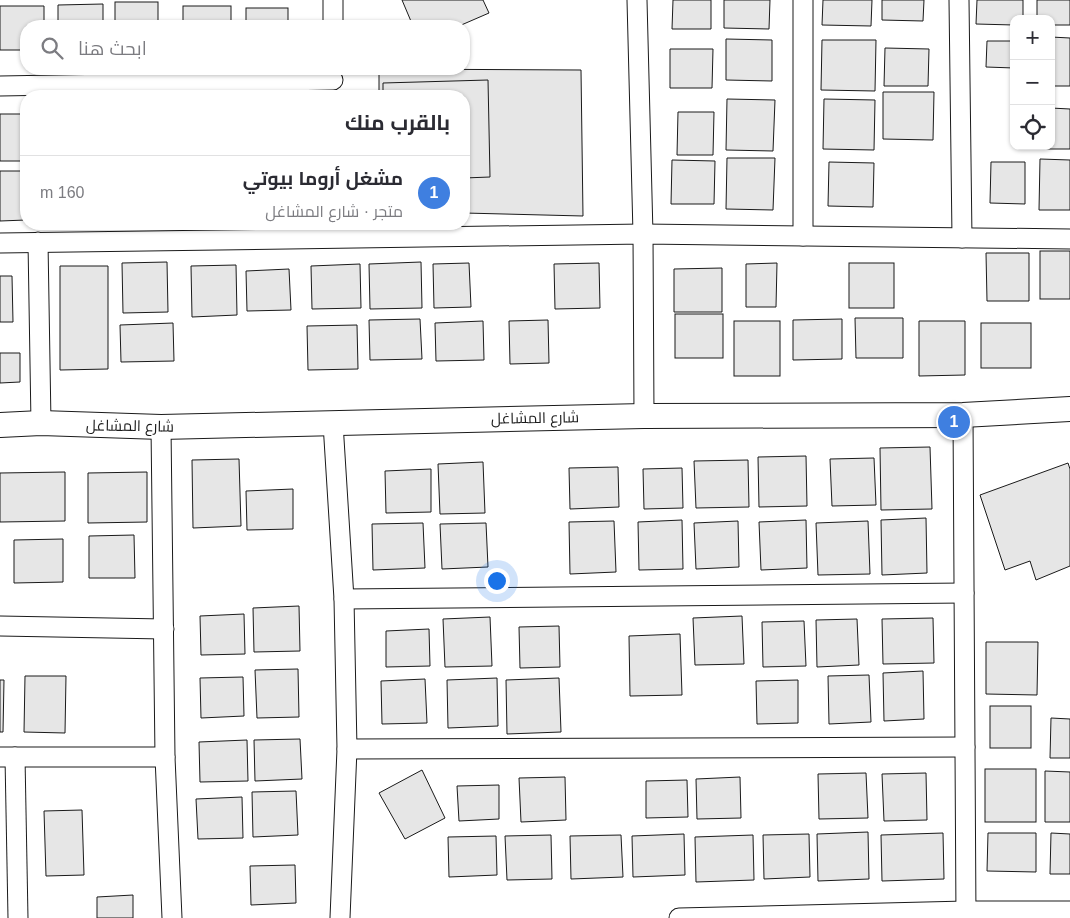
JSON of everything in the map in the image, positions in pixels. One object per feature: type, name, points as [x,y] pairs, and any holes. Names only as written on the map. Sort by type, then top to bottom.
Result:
[{"type":"street","points":[[333,0],[333,20]]},
{"type":"street","points":[[637,0],[643,234],[644,416]]},
{"type":"street","points":[[803,0],[803,236]]},
{"type":"street","points":[[959,0],[962,238]]},
{"type":"street","points":[[0,86],[333,82]]},
{"type":"street","points":[[0,243],[334,231],[1070,239]]},
{"type":"street","points":[[38,242],[41,423]]},
{"type":"street","name":"شارع المشاغل","points":[[0,425],[41,423],[161,427],[644,416],[963,415],[1070,409]]},
{"type":"street","points":[[963,415],[966,914]]},
{"type":"street","points":[[333,423],[344,599],[347,749],[340,918]]},
{"type":"street","points":[[161,427],[165,757],[172,918]]},
{"type":"street","points":[[344,599],[964,594]]},
{"type":"street","points":[[0,626],[164,629]]},
{"type":"street","points":[[347,749],[965,747]]},
{"type":"street","points":[[18,918],[8,757],[165,757]]},
{"type":"street","points":[[679,918],[1070,911]]},
{"type":"building","points":[[402,0],[483,0],[489,13],[470,21],[410,20]]},
{"type":"building","points":[[673,0],[711,0],[711,29],[672,29]]},
{"type":"building","points":[[724,0],[770,0],[769,29],[724,28]]},
{"type":"building","points":[[823,0],[872,0],[871,26],[822,25]]},
{"type":"building","points":[[882,0],[924,0],[923,21],[882,20]]},
{"type":"building","points":[[977,0],[1023,0],[1023,15],[1010,15],[1010,25],[976,24]]},
{"type":"building","points":[[1037,0],[1070,0],[1070,25],[1055,25],[1055,15],[1037,15]]},
{"type":"building","points":[[115,2],[158,2],[158,20],[115,20]]},
{"type":"building","points":[[103,4],[103,20],[58,20],[58,5]]},
{"type":"building","points":[[0,6],[44,6],[44,20],[20,20],[20,50],[0,50]]},
{"type":"building","points":[[183,6],[231,6],[231,20],[183,20]]},
{"type":"building","points":[[246,8],[288,8],[288,20],[246,20]]},
{"type":"building","points":[[1055,37],[1070,38],[1070,86],[1055,86]]},
{"type":"building","points":[[726,39],[772,40],[772,81],[726,80]]},
{"type":"building","points":[[822,40],[876,40],[875,91],[821,90]]},
{"type":"building","points":[[987,41],[1010,41],[1010,68],[986,67]]},
{"type":"building","points":[[885,48],[929,49],[928,86],[884,86]]},
{"type":"building","points":[[670,49],[713,49],[712,88],[670,88]]},
{"type":"building","points":[[470,69],[581,70],[583,216],[470,213],[470,90],[379,90],[379,75],[470,75]]},
{"type":"building","points":[[488,80],[490,177],[470,178],[470,90],[383,90],[383,83]]},
{"type":"building","points":[[883,92],[934,92],[933,140],[883,139]]},
{"type":"building","points":[[727,99],[775,100],[773,151],[726,150]]},
{"type":"building","points":[[824,99],[875,100],[874,150],[823,149]]},
{"type":"building","points":[[1055,108],[1070,109],[1070,149],[1055,149]]},
{"type":"building","points":[[678,112],[714,112],[713,155],[677,155]]},
{"type":"building","points":[[0,114],[20,114],[20,161],[0,161]]},
{"type":"building","points":[[727,158],[775,158],[773,210],[726,209]]},
{"type":"building","points":[[1040,159],[1070,160],[1070,210],[1039,210]]},
{"type":"building","points":[[672,160],[715,161],[714,204],[671,204]]},
{"type":"building","points":[[829,162],[874,163],[873,207],[828,206]]},
{"type":"building","points":[[991,162],[1025,162],[1025,204],[990,203]]},
{"type":"building","points":[[0,171],[20,171],[20,220],[0,221]]},
{"type":"building","points":[[1040,251],[1070,251],[1070,299],[1040,299]]},
{"type":"building","points":[[986,253],[1029,253],[1029,301],[987,301]]},
{"type":"building","points":[[167,262],[168,312],[123,313],[122,263]]},
{"type":"building","points":[[421,262],[422,308],[370,309],[369,264]]},
{"type":"building","points":[[469,263],[471,307],[434,308],[433,264]]},
{"type":"building","points":[[599,263],[600,308],[555,309],[554,264]]},
{"type":"building","points":[[777,263],[776,307],[746,307],[746,264]]},
{"type":"building","points":[[849,263],[894,263],[894,308],[849,308]]},
{"type":"building","points":[[360,264],[361,308],[312,309],[311,266]]},
{"type":"building","points":[[236,265],[237,315],[192,317],[191,266]]},
{"type":"building","points":[[60,266],[108,266],[108,369],[60,370]]},
{"type":"building","points":[[722,268],[722,312],[674,312],[674,269]]},
{"type":"building","points":[[289,269],[291,310],[247,311],[246,271]]},
{"type":"building","points":[[0,276],[12,276],[13,322],[0,322]]},
{"type":"building","points":[[675,314],[723,314],[723,358],[675,358]]},
{"type":"building","points":[[855,318],[903,318],[903,358],[856,358]]},
{"type":"building","points":[[420,319],[422,359],[370,360],[369,320]]},
{"type":"building","points":[[842,319],[842,359],[793,360],[793,320]]},
{"type":"building","points":[[548,320],[549,363],[510,364],[509,321]]},
{"type":"building","points":[[483,321],[484,360],[436,361],[435,323]]},
{"type":"building","points":[[734,321],[780,321],[780,376],[734,376]]},
{"type":"building","points":[[919,321],[965,321],[965,375],[919,376]]},
{"type":"building","points":[[173,323],[174,361],[121,362],[120,325]]},
{"type":"building","points":[[981,323],[1031,323],[1031,368],[981,368]]},
{"type":"building","points":[[357,325],[358,369],[308,370],[307,326]]},
{"type":"building","points":[[0,353],[20,353],[20,382],[0,383]]},
{"type":"building","points":[[930,447],[932,509],[881,510],[880,448]]},
{"type":"building","points":[[806,456],[807,506],[759,507],[758,457]]},
{"type":"building","points":[[874,458],[876,505],[832,506],[830,459]]},
{"type":"building","points":[[239,459],[241,526],[193,528],[192,460]]},
{"type":"building","points":[[748,460],[749,507],[696,508],[694,461]]},
{"type":"building","points":[[483,462],[485,513],[440,514],[438,464]]},
{"type":"building","points":[[1068,463],[1070,469],[1070,566],[1036,580],[1030,561],[1005,570],[980,495]]},
{"type":"building","points":[[618,467],[619,507],[570,509],[569,468]]},
{"type":"building","points":[[682,468],[683,508],[644,509],[643,469]]},
{"type":"building","points":[[431,469],[431,512],[386,513],[385,471]]},
{"type":"building","points":[[65,472],[65,521],[0,522],[0,473]]},
{"type":"building","points":[[147,472],[147,522],[88,523],[88,473]]},
{"type":"building","points":[[293,489],[293,529],[247,530],[246,491]]},
{"type":"building","points":[[926,518],[927,573],[882,575],[881,520]]},
{"type":"building","points":[[682,520],[683,569],[639,570],[638,522]]},
{"type":"building","points":[[806,520],[807,568],[761,570],[759,522]]},
{"type":"building","points":[[614,521],[616,572],[570,574],[569,522]]},
{"type":"building","points":[[738,521],[739,567],[696,569],[694,523]]},
{"type":"building","points":[[868,521],[870,574],[818,575],[816,523]]},
{"type":"building","points":[[423,523],[425,568],[373,570],[372,524]]},
{"type":"building","points":[[486,523],[488,567],[442,569],[440,524]]},
{"type":"building","points":[[134,535],[135,578],[89,578],[89,536]]},
{"type":"building","points":[[63,539],[63,582],[14,583],[14,540]]},
{"type":"building","points":[[299,606],[300,651],[254,652],[253,608]]},
{"type":"building","points":[[244,614],[245,654],[201,655],[200,616]]},
{"type":"building","points":[[742,616],[744,664],[695,665],[693,618]]},
{"type":"building","points":[[490,617],[492,666],[445,667],[443,619]]},
{"type":"building","points":[[933,618],[934,663],[883,664],[882,619]]},
{"type":"building","points":[[857,619],[859,665],[817,667],[816,620]]},
{"type":"building","points":[[804,621],[806,666],[763,667],[762,622]]},
{"type":"building","points":[[559,626],[560,667],[520,668],[519,627]]},
{"type":"building","points":[[429,629],[430,666],[386,667],[386,631]]},
{"type":"building","points":[[680,634],[682,695],[630,696],[629,636]]},
{"type":"building","points":[[986,642],[1038,642],[1037,695],[986,694]]},
{"type":"building","points":[[298,669],[299,717],[257,718],[255,670]]},
{"type":"building","points":[[923,671],[924,719],[884,721],[883,673]]},
{"type":"building","points":[[869,675],[871,722],[829,724],[828,676]]},
{"type":"building","points":[[25,676],[66,676],[65,733],[24,732]]},
{"type":"building","points":[[243,677],[244,716],[201,718],[200,678]]},
{"type":"building","points":[[497,678],[498,726],[448,728],[447,680]]},
{"type":"building","points":[[559,678],[561,732],[507,734],[506,680]]},
{"type":"building","points":[[425,679],[427,723],[382,724],[381,681]]},
{"type":"building","points":[[0,680],[4,680],[3,732],[0,732]]},
{"type":"building","points":[[798,680],[798,723],[757,724],[756,681]]},
{"type":"building","points":[[990,706],[1031,706],[1031,748],[990,748]]},
{"type":"building","points":[[1051,718],[1070,719],[1070,758],[1050,758]]},
{"type":"building","points":[[300,739],[302,779],[255,781],[254,740]]},
{"type":"building","points":[[247,740],[248,781],[200,782],[199,742]]},
{"type":"building","points":[[985,769],[1036,769],[1036,822],[985,822]]},
{"type":"building","points":[[422,770],[445,818],[405,839],[379,793]]},
{"type":"building","points":[[1045,771],[1070,772],[1070,822],[1045,822]]},
{"type":"building","points":[[866,773],[868,818],[819,819],[818,774]]},
{"type":"building","points":[[926,773],[927,820],[884,821],[882,774]]},
{"type":"building","points":[[565,777],[566,820],[521,822],[519,778]]},
{"type":"building","points":[[740,777],[741,818],[697,819],[696,779]]},
{"type":"building","points":[[687,780],[688,817],[646,818],[646,781]]},
{"type":"building","points":[[499,785],[499,819],[459,821],[457,786]]},
{"type":"building","points":[[296,791],[298,835],[253,837],[252,792]]},
{"type":"building","points":[[242,797],[243,838],[198,839],[196,799]]},
{"type":"building","points":[[82,810],[84,875],[46,876],[44,811]]},
{"type":"building","points":[[868,832],[869,879],[818,881],[817,834]]},
{"type":"building","points":[[943,833],[944,879],[882,881],[881,835]]},
{"type":"building","points":[[988,833],[1036,833],[1036,872],[987,871]]},
{"type":"building","points":[[1051,833],[1070,834],[1070,874],[1050,874]]},
{"type":"building","points":[[684,834],[685,875],[633,877],[632,836]]},
{"type":"building","points":[[809,834],[810,877],[764,879],[763,835]]},
{"type":"building","points":[[551,835],[552,879],[507,880],[505,836]]},
{"type":"building","points":[[621,835],[623,877],[571,879],[570,836]]},
{"type":"building","points":[[753,835],[754,880],[696,882],[695,837]]},
{"type":"building","points":[[496,836],[497,875],[449,877],[448,837]]},
{"type":"building","points":[[295,865],[296,903],[251,905],[250,866]]},
{"type":"building","points":[[133,895],[133,918],[97,918],[97,897]]},
{"type":"place","name":"مشغل أروما بيوتي","points":[[954,422]]}]
